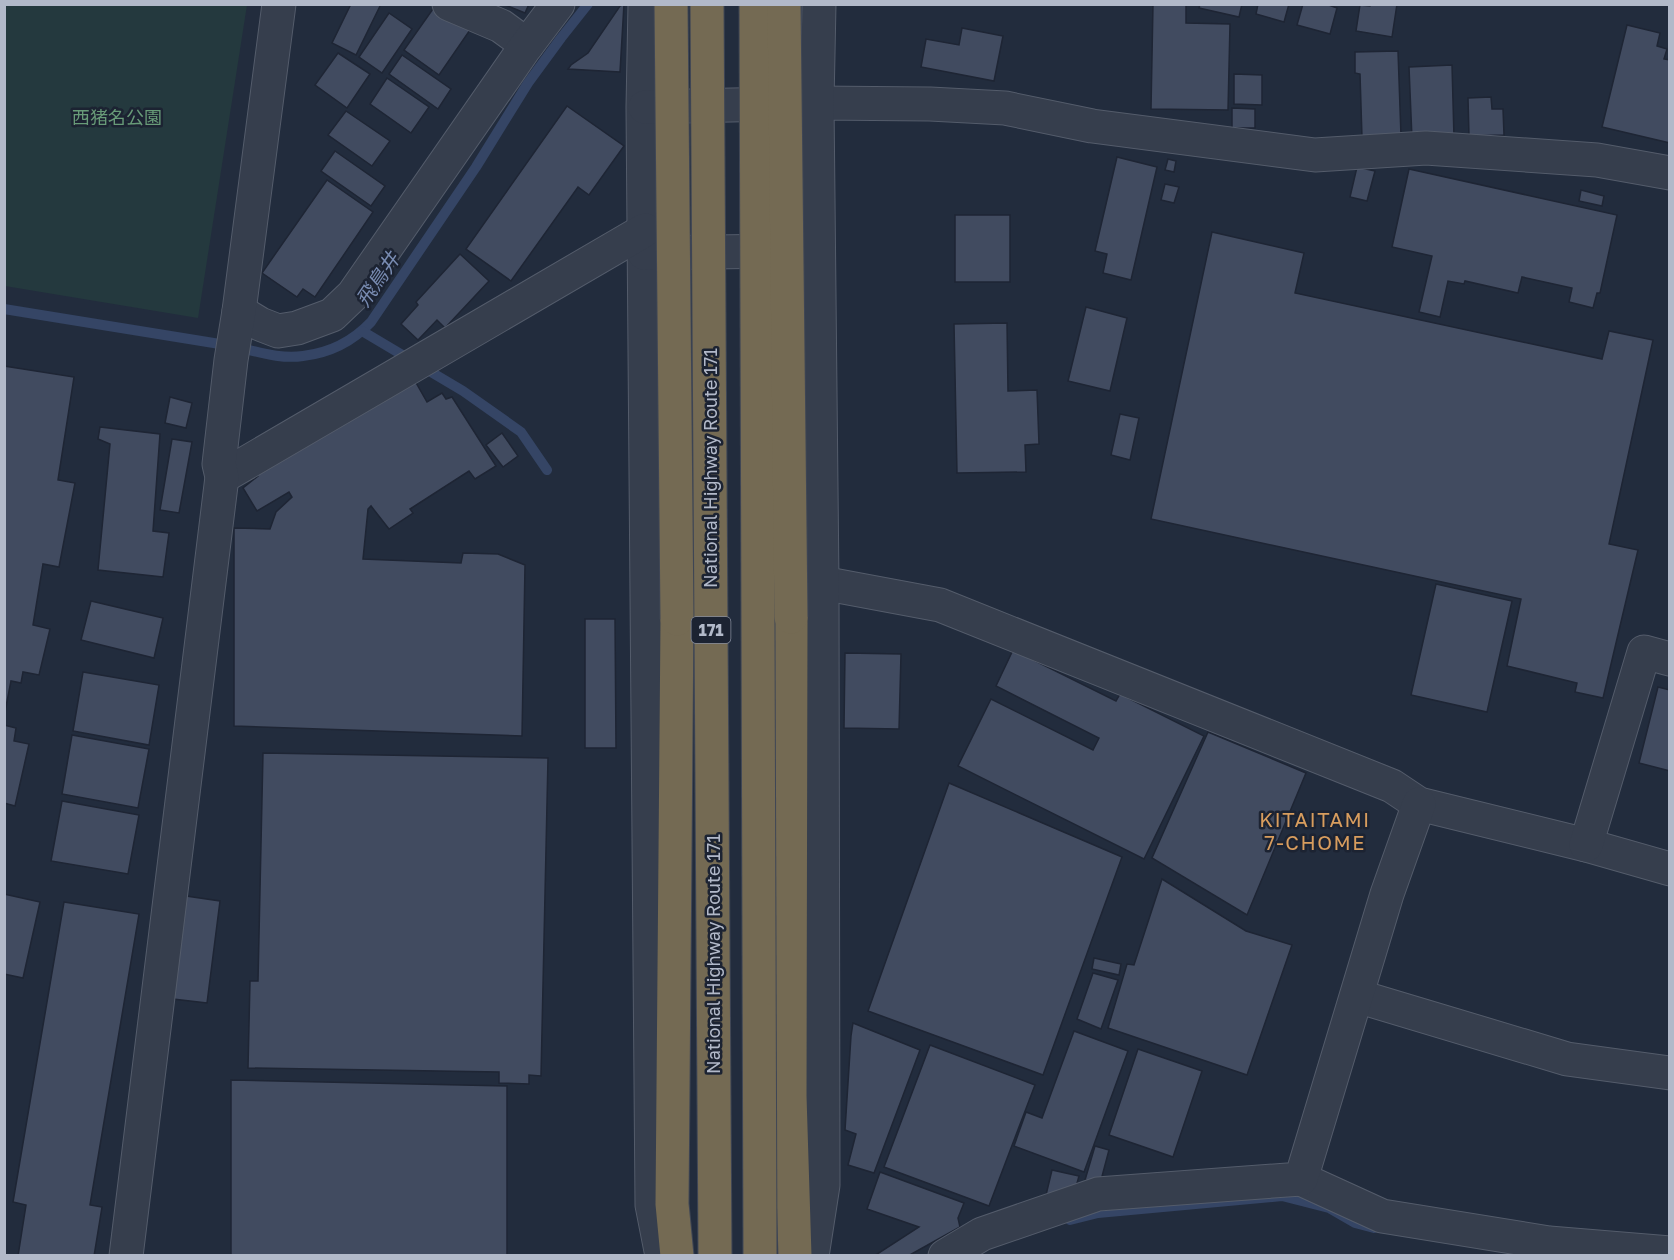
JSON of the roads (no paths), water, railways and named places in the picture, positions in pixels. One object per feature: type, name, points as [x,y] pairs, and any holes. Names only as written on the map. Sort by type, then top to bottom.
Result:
[{"type":"highway","name":"171","points":[[671,4],[677,619],[672,1204],[677,1256]]},
{"type":"highway","name":"National Highway Route 171","points":[[707,4],[715,1256]]},
{"type":"highway","points":[[756,4],[760,1256]]},
{"type":"highway","points":[[784,4],[791,617],[790,1096],[795,1256]]},
{"type":"street","points":[[126,1256],[222,477],[219,464],[231,360],[279,4]]},
{"type":"street","points":[[449,4],[501,27],[527,45]]},
{"type":"street","points":[[238,317],[278,331],[297,328],[332,315],[353,295],[558,4]]},
{"type":"street","points":[[645,4],[643,107],[652,1204],[662,1256]]},
{"type":"street","points":[[812,1256],[823,1185],[822,583],[817,103],[819,4]]},
{"type":"street","points":[[643,107],[817,103],[930,104],[1005,108],[1092,126],[1315,155],[1426,148],[1597,160],[1670,173]]},
{"type":"street","points":[[222,477],[644,241],[819,250]]},
{"type":"street","points":[[822,583],[940,604],[1392,786],[1419,804],[1586,845],[1670,869]]},
{"type":"street","points":[[1586,845],[1644,652],[1670,659]]},
{"type":"street","points":[[1301,1179],[1387,894],[1419,804]]},
{"type":"street","points":[[1356,996],[1567,1059],[1670,1073]]},
{"type":"street","points":[[945,1256],[982,1234],[1098,1194],[1301,1179],[1382,1216],[1549,1243],[1670,1253]]},
{"type":"waterway","name":"飛鳥井","points":[[4,309],[226,345],[284,357],[313,354],[340,345],[371,322],[476,167],[528,83],[588,4]]},
{"type":"waterway","points":[[362,331],[463,391],[521,432],[547,470]]},
{"type":"waterway","points":[[1070,1220],[1098,1213],[1282,1196],[1329,1208],[1355,1223],[1374,1228]]},
{"type":"district","name":"KITAITAMI 7-CHOME","points":[[1315,830]]},
{"type":"park label","name":"西猪名公園","points":[[117,117]]}]
